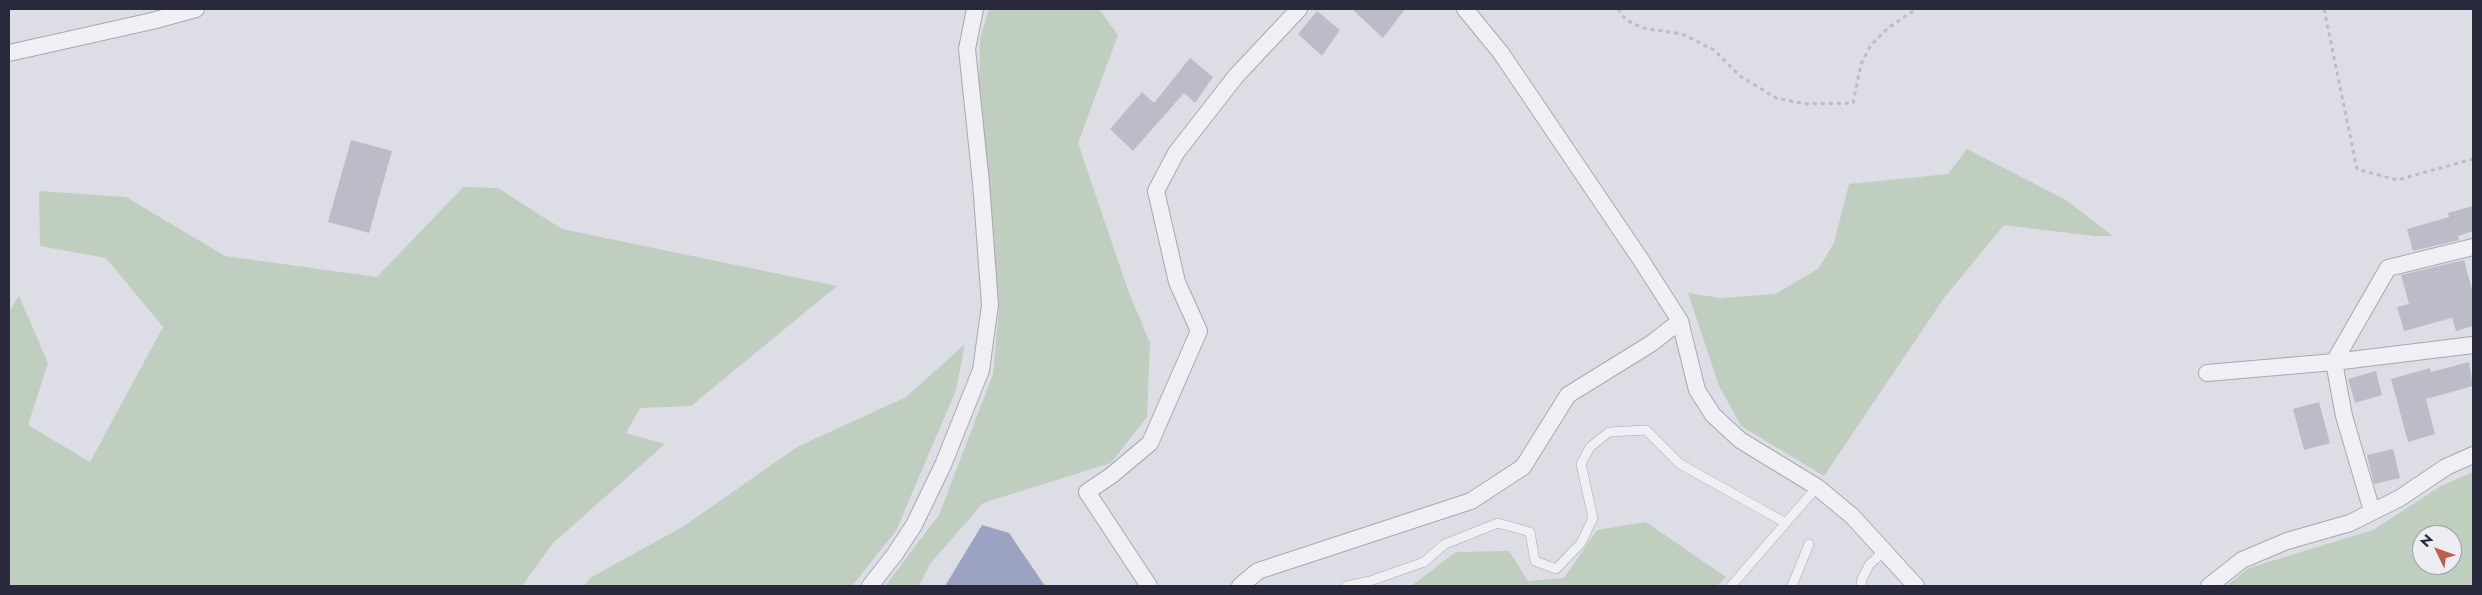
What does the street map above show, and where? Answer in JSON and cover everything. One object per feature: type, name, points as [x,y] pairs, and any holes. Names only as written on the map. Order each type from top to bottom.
[{"type":"street","points":[[9,53],[152,21],[196,9]]},
{"type":"street","points":[[870,586],[896,554],[914,524],[943,466],[981,370],[990,305],[981,183],[967,49],[975,9]]},
{"type":"street","points":[[1149,586],[1087,492],[1112,475],[1150,443],[1199,331],[1177,282],[1156,191],[1176,153],[1236,76],[1298,9]]},
{"type":"street","points":[[1465,9],[1502,53],[1642,260],[1680,321],[1697,390],[1713,416],[1740,440],[1817,487],[1852,516],[1916,586]]},
{"type":"street","points":[[2372,511],[2344,416],[2334,362],[2388,268],[2473,247]]},
{"type":"street","points":[[1240,586],[1258,571],[1471,501],[1522,468],[1568,395],[1652,343],[1680,321]]},
{"type":"street","points":[[2207,373],[2334,362],[2473,345]]},
{"type":"street","points":[[2210,586],[2242,560],[2288,541],[2350,523],[2400,498],[2446,468],[2473,455]]},
{"type":"lane","points":[[1346,586],[1370,582],[1424,562],[1445,544],[1498,523],[1530,532],[1535,561],[1556,569],[1581,543],[1593,518],[1581,464],[1590,447],[1608,432],[1646,430],[1680,464],[1786,523]]},
{"type":"lane","points":[[1732,586],[1817,487]]},
{"type":"lane","points":[[1792,586],[1809,544]]},
{"type":"lane","points":[[1862,586],[1861,581],[1869,565],[1883,552]]},
{"type":"path","points":[[1618,9],[1626,20],[1643,28],[1682,34],[1714,50],[1740,76],[1776,98],[1806,104],[1853,103],[1861,64],[1871,45],[1888,28],[1916,9]]},
{"type":"path","points":[[2324,9],[2357,170],[2397,180],[2473,159]]},
{"type":"green space","points":[[989,9],[1099,9],[1118,35],[1078,143],[1128,290],[1150,343],[1147,417],[1111,463],[983,503],[930,564],[919,586],[885,586],[939,515],[993,374],[999,308],[979,84],[980,39]]},
{"type":"green space","points":[[1967,149],[2066,200],[2113,236],[2094,236],[2004,225],[1944,298],[1824,476],[1741,426],[1719,386],[1688,293],[1721,298],[1775,294],[1818,269],[1834,243],[1849,184],[1948,174]]},
{"type":"green space","points":[[463,187],[498,188],[562,229],[837,286],[691,406],[640,408],[626,433],[665,444],[553,543],[522,586],[9,586],[9,312],[19,296],[48,363],[28,425],[90,462],[163,327],[106,258],[40,246],[39,191],[126,197],[225,256],[377,277]]},
{"type":"green space","points":[[965,344],[956,390],[896,531],[852,586],[584,586],[590,578],[684,526],[797,447],[906,397]]},
{"type":"green space","points":[[2473,472],[2473,586],[2226,586],[2249,568],[2373,530],[2441,486]]},
{"type":"green space","points":[[1646,522],[1726,577],[1717,586],[1411,586],[1456,552],[1509,551],[1528,581],[1564,578],[1597,530]]},
{"type":"water","points":[[982,525],[1009,533],[1045,586],[945,586]]},
{"type":"building","points":[[1352,9],[1405,9],[1383,38]]},
{"type":"building","points":[[1317,11],[1340,30],[1322,56],[1298,34]]},
{"type":"building","points":[[1190,58],[1213,77],[1195,103],[1184,93],[1133,151],[1110,129],[1142,92],[1154,103]]},
{"type":"building","points":[[351,140],[392,151],[369,233],[328,222]]},
{"type":"building","points":[[2473,206],[2473,231],[2458,236],[2459,240],[2413,251],[2407,229],[2449,217],[2448,213]]},
{"type":"building","points":[[2464,260],[2473,293],[2473,326],[2456,331],[2452,318],[2404,331],[2397,307],[2409,304],[2401,275]]},
{"type":"building","points":[[2469,362],[2473,386],[2426,399],[2435,434],[2408,442],[2391,379],[2430,368],[2431,372]]},
{"type":"building","points":[[2376,371],[2382,395],[2355,403],[2348,379]]},
{"type":"building","points":[[2319,402],[2330,443],[2304,450],[2293,409]]},
{"type":"building","points":[[2393,449],[2400,478],[2374,484],[2367,455]]}]
